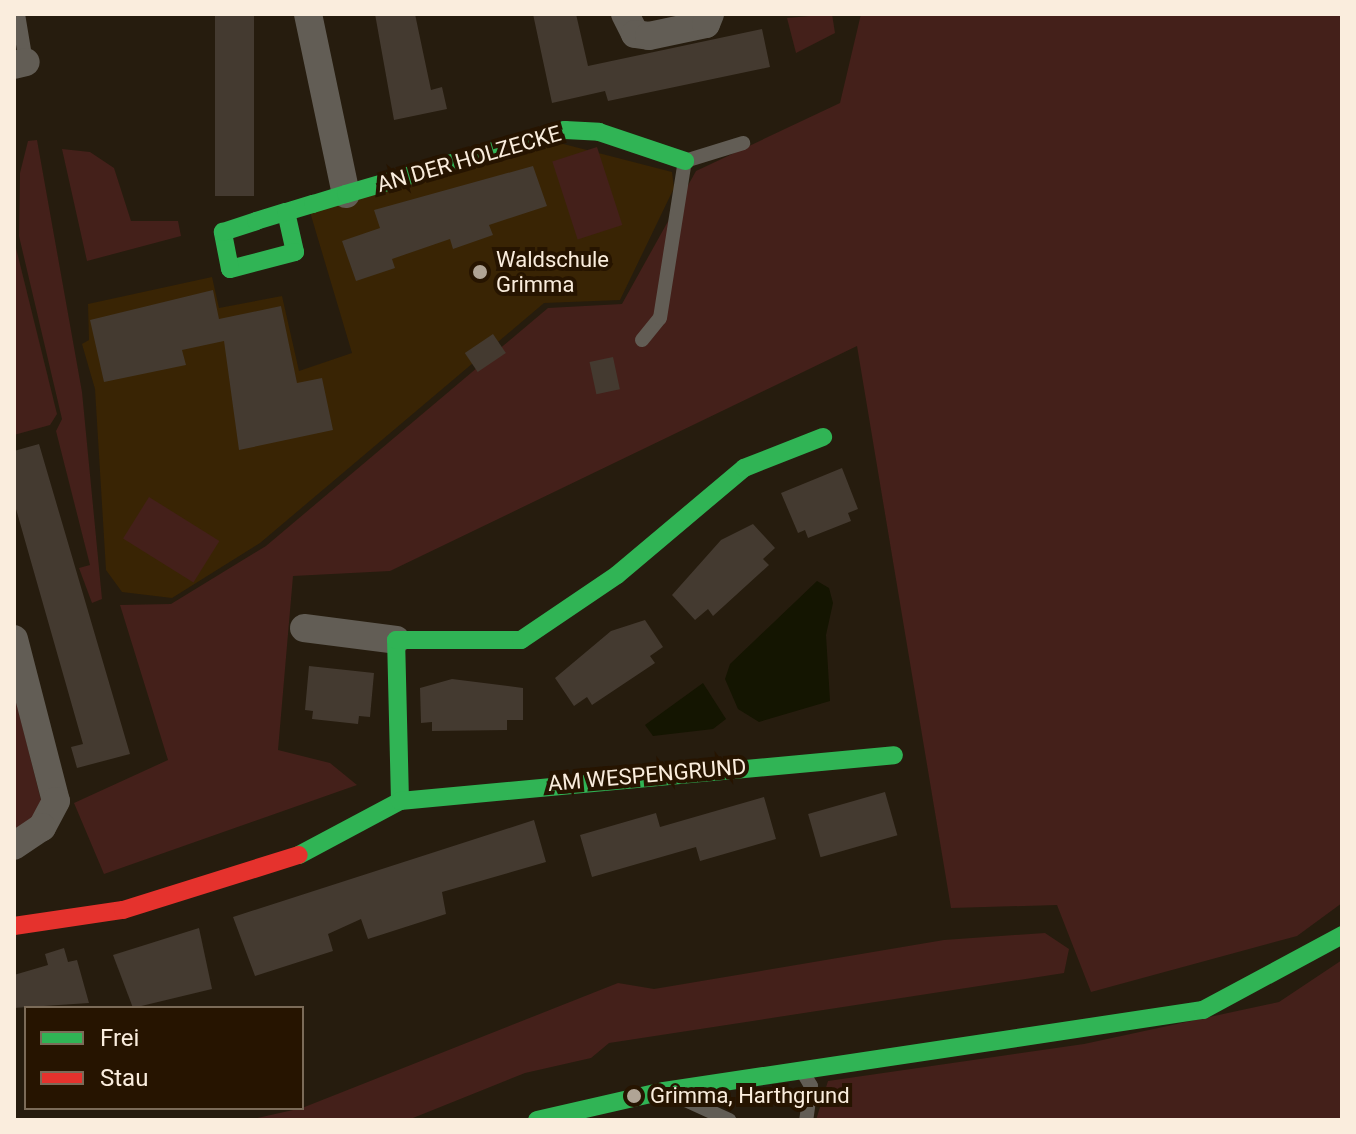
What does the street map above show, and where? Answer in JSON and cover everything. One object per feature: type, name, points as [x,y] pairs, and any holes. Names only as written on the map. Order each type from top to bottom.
[{"type":"street","name":"AN DER HOLZECKE","points":[[308,14],[346,194]]},
{"type":"street","points":[[625,14],[635,34],[649,36],[706,24],[710,14]]},
{"type":"street","name":"AN DER HOLZECKE","points":[[286,212],[565,130],[599,132],[685,161]]},
{"type":"street","points":[[304,628],[396,640],[521,640],[617,575],[744,468],[823,437]]},
{"type":"street","points":[[14,639],[56,801],[42,827],[14,846]]},
{"type":"street","points":[[396,640],[400,801]]},
{"type":"street","name":"AM WESPENGRUND","points":[[14,926],[123,910],[318,849],[400,801],[894,755]]},
{"type":"street","points":[[537,1120],[664,1091],[804,1074],[1203,1010],[1258,986],[1342,935]]},
{"type":"lane","points":[[18,14],[20,64]]},
{"type":"lane","points":[[642,340],[664,304],[685,161],[743,143]]},
{"type":"lane","points":[[804,1074],[811,1086],[806,1120]]},
{"type":"lane","points":[[664,1091],[729,1120]]},
{"type":"shaded area","points":[[832,14],[835,33],[796,53],[787,18]]},
{"type":"shaded area","points":[[861,14],[1342,14],[1342,903],[1297,936],[1091,992],[1057,905],[951,908],[857,346],[390,571],[293,576],[278,750],[330,763],[357,785],[104,874],[74,803],[168,760],[120,605],[171,604],[266,546],[548,308],[622,304],[696,171],[840,103]]},
{"type":"shaded area","points":[[37,140],[82,392],[102,599],[92,603],[79,568],[90,565],[56,431],[62,419],[19,236],[20,173],[28,141]]},
{"type":"shaded area","points":[[548,140],[672,172],[674,188],[620,300],[544,303],[260,543],[172,598],[122,592],[106,570],[95,389],[82,344],[89,340],[88,304],[212,277],[219,308],[282,296],[299,371],[352,353],[310,212]]},
{"type":"shaded area","points":[[597,147],[622,225],[578,240],[552,162]]},
{"type":"shaded area","points":[[62,149],[90,152],[114,168],[131,221],[178,221],[181,236],[87,261]]},
{"type":"shaded area","points":[[14,240],[57,414],[50,425],[14,435]]},
{"type":"shaded area","points":[[149,497],[219,541],[193,583],[123,539]]},
{"type":"shaded area","points":[[817,581],[829,588],[833,603],[826,635],[830,701],[759,722],[738,709],[725,679],[730,664]]},
{"type":"shaded area","points":[[703,683],[726,719],[713,729],[653,736],[645,725]]},
{"type":"shaded area","points":[[14,693],[44,812],[14,837]]},
{"type":"shaded area","points":[[1045,933],[1069,949],[1064,973],[609,1043],[591,1058],[525,1073],[408,1120],[248,1120],[304,1110],[304,1107],[618,983],[654,989],[944,940]]},
{"type":"shaded area","points":[[1342,960],[1342,1120],[816,1120],[828,1081],[1084,1044],[1279,1002]]},
{"type":"building","points":[[215,14],[254,14],[254,196],[215,196]]},
{"type":"building","points":[[375,14],[415,14],[431,90],[442,87],[447,109],[394,120]]},
{"type":"building","points":[[533,14],[576,14],[588,66],[762,29],[770,67],[608,101],[605,91],[552,103]]},
{"type":"building","points":[[533,166],[547,206],[489,225],[493,235],[453,249],[450,239],[392,259],[395,268],[356,281],[342,241],[380,228],[374,210]]},
{"type":"building","points":[[213,290],[219,319],[281,306],[297,383],[322,378],[333,430],[239,450],[224,341],[182,350],[186,365],[104,382],[90,320]]},
{"type":"building","points":[[493,334],[506,353],[478,372],[465,353]]},
{"type":"building","points":[[613,357],[620,389],[596,394],[590,362]]},
{"type":"building","points":[[39,444],[130,754],[77,768],[71,747],[83,744],[14,502],[14,451]]},
{"type":"building","points":[[842,468],[858,509],[848,513],[851,521],[808,538],[805,530],[798,533],[781,493]]},
{"type":"building","points":[[753,524],[775,548],[763,559],[769,565],[713,616],[708,609],[695,620],[672,595],[721,540]]},
{"type":"building","points":[[645,620],[663,647],[650,656],[655,663],[592,705],[587,697],[574,706],[555,678],[611,631]]},
{"type":"building","points":[[309,666],[374,673],[370,717],[359,716],[358,724],[312,719],[313,711],[305,710]]},
{"type":"building","points":[[452,679],[523,688],[523,720],[507,720],[507,730],[432,731],[432,722],[421,723],[420,688]]},
{"type":"building","points":[[885,792],[897,835],[821,857],[808,814]]},
{"type":"building","points":[[764,797],[776,839],[700,861],[696,847],[592,877],[580,835],[656,813],[660,827]]},
{"type":"building","points":[[534,820],[546,862],[442,892],[446,914],[368,939],[361,919],[328,934],[333,951],[255,976],[233,917]]},
{"type":"building","points":[[199,928],[212,989],[132,1006],[113,955]]},
{"type":"building","points":[[64,948],[68,962],[77,960],[89,1003],[14,1008],[14,975],[48,965],[45,954]]},
{"type":"traffic: fast","points":[[286,212],[295,252],[230,269],[223,232],[256,221],[286,212],[313,204],[346,194],[565,130],[599,132],[685,161]]},
{"type":"traffic: fast","points":[[400,801],[396,640],[521,640],[617,575],[744,468],[823,437]]},
{"type":"traffic: fast","points":[[299,855],[400,801],[894,755]]},
{"type":"traffic: fast","points":[[537,1120],[664,1091],[1203,1010],[1342,935]]},
{"type":"traffic: jam","points":[[14,926],[123,910],[299,855]]},
{"type":"place","name":"Waldschule Grimma","points":[[480,272]]},
{"type":"place","name":"Grimma, Harthgrund","points":[[634,1096]]}]
